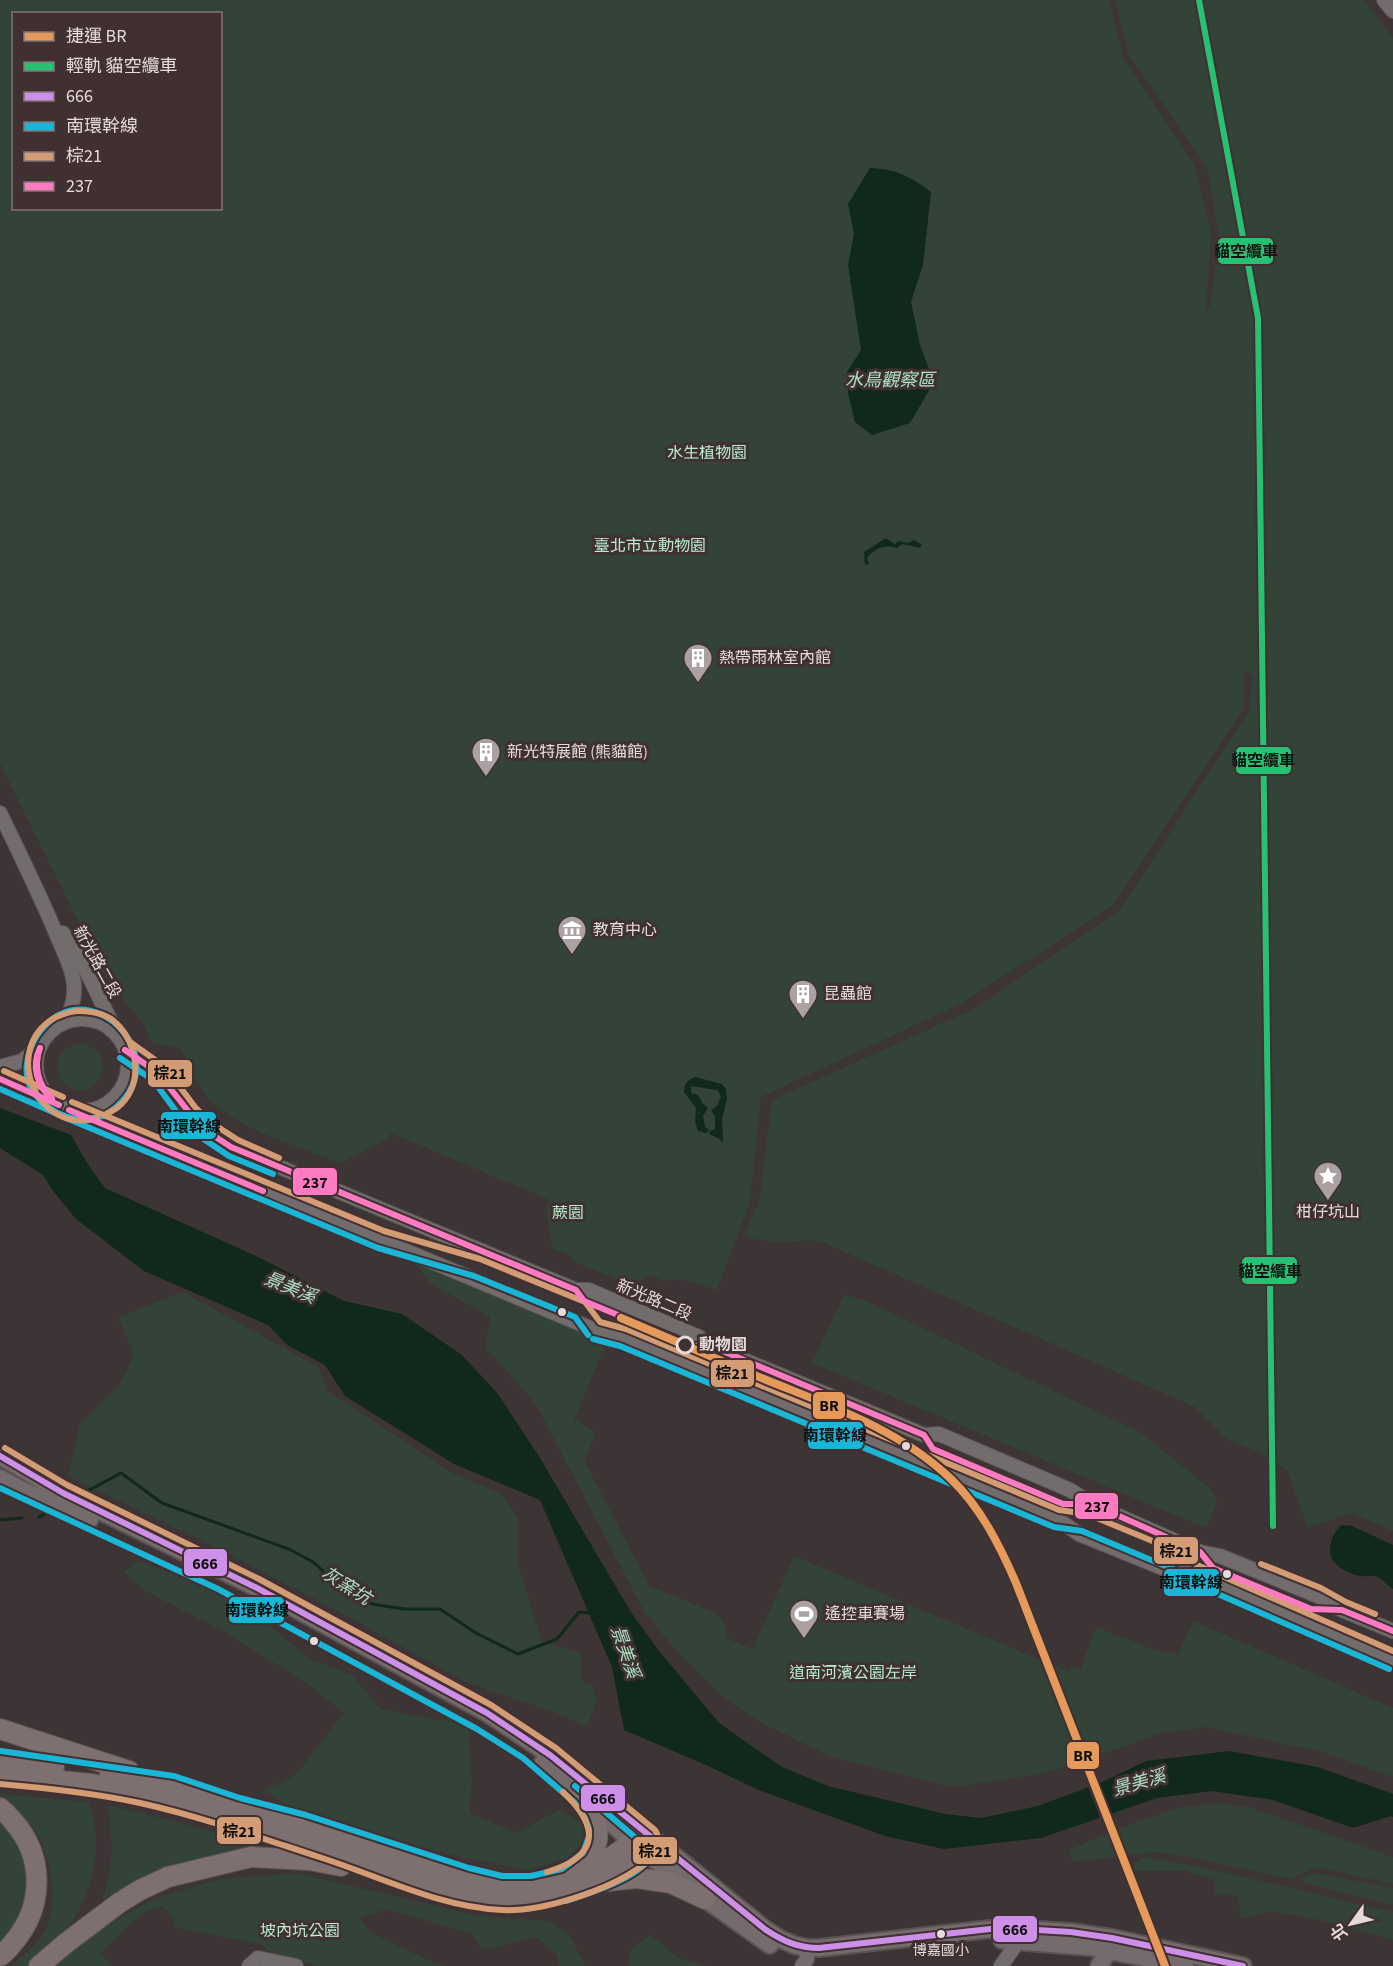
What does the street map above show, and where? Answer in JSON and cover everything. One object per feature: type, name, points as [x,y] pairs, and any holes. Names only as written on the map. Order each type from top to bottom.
[{"type":"highway","points":[[0,1729],[237,1807],[303,1824],[479,1880],[501,1885],[532,1885],[637,1878],[671,1883],[705,1899]]},
{"type":"highway","points":[[0,1760],[172,1785]]},
{"type":"highway","points":[[0,1775],[92,1784],[163,1800],[445,1891],[503,1901],[530,1900],[567,1884],[614,1871],[642,1844]]},
{"type":"highway","points":[[567,1884],[590,1858],[598,1837],[598,1827],[593,1814],[580,1796]]},
{"type":"highway","points":[[0,1808],[21,1830],[29,1843],[36,1864],[37,1889],[31,1914],[20,1935],[0,1956]]},
{"type":"highway","points":[[39,1966],[95,1920],[140,1890],[168,1877],[194,1870],[251,1857],[309,1860],[409,1878]]},
{"type":"main road","points":[[0,1456],[63,1493],[255,1587],[487,1713],[550,1755],[642,1844],[705,1899],[778,1950],[805,1958],[883,1942],[990,1929],[1019,1934],[1071,1932],[1185,1966]]},
{"type":"main road","points":[[0,1478],[232,1586],[482,1721],[528,1751],[580,1796],[642,1844],[805,1958]]},
{"type":"main road","points":[[1110,1944],[1204,1962],[1243,1966]]},
{"type":"main road","points":[[1099,1966],[1110,1944]]},
{"type":"street","points":[[1384,0],[1393,10]]},
{"type":"street","name":"新光路二段","points":[[0,813],[71,969],[74,984],[71,1008],[62,1024]]},
{"type":"street","name":"新光路二段","points":[[42,901],[83,964],[123,1045],[158,1073],[196,1122],[231,1147],[576,1290],[589,1290],[699,1337],[708,1345],[924,1435],[939,1434],[1070,1490],[1092,1504],[1200,1552],[1220,1556],[1318,1596],[1342,1610],[1393,1631]]},
{"type":"street","points":[[83,1020],[94,1021],[113,1032],[123,1045],[128,1070],[122,1089],[108,1103],[89,1111],[64,1108],[43,1090],[38,1080],[36,1069],[40,1047],[45,1038],[62,1024],[83,1020]]},
{"type":"street","points":[[0,1067],[22,1061],[40,1047]]},
{"type":"street","points":[[0,1079],[64,1108],[595,1329],[623,1337],[1057,1519],[1079,1533],[1175,1574],[1192,1573],[1393,1661]]},
{"type":"street","points":[[1001,1966],[1019,1934]]},
{"type":"street","points":[[249,1966],[258,1958],[296,1966]]},
{"type":"green space","name":"臺北市立動物園","points":[[0,0],[1109,0],[1123,57],[1194,164],[1211,232],[1206,311],[1210,305],[1220,243],[1207,167],[1129,55],[1115,0],[1364,0],[1393,38],[1393,1531],[1352,1513],[1308,1528],[1287,1470],[1258,1452],[1227,1439],[1195,1407],[820,1241],[771,1241],[744,1235],[759,1201],[772,1100],[974,1009],[1120,910],[1249,711],[1252,676],[1244,669],[1244,708],[1112,906],[960,1004],[761,1097],[750,1202],[717,1290],[680,1279],[664,1281],[650,1275],[630,1285],[573,1261],[571,1256],[552,1248],[546,1209],[550,1200],[391,1133],[387,1139],[341,1163],[269,1136],[232,1118],[207,1097],[180,1047],[152,1044],[145,1026],[106,978],[0,763]]},
{"type":"green space","points":[[80,1044],[96,1051],[103,1067],[96,1083],[80,1090],[64,1083],[57,1067],[64,1051]]},
{"type":"green space","name":"道南河濱公園左岸","points":[[411,1258],[608,1339],[574,1419],[592,1430],[595,1436],[584,1460],[649,1586],[718,1614],[725,1625],[728,1639],[753,1649],[794,1556],[1069,1672],[1072,1667],[1080,1670],[1096,1627],[1165,1654],[1167,1651],[1178,1655],[1193,1621],[1393,1708],[1393,1777],[1319,1751],[1204,1727],[1158,1734],[1045,1773],[954,1787],[830,1756],[758,1721],[720,1694],[662,1634],[650,1616],[647,1617],[540,1412],[529,1396],[486,1348],[490,1317],[430,1283]]},
{"type":"green space","points":[[183,1292],[318,1367],[327,1391],[452,1473],[502,1494],[518,1519],[518,1564],[542,1642],[581,1653],[581,1681],[592,1685],[597,1702],[587,1726],[466,1682],[336,1610],[215,1547],[68,1476],[80,1424],[119,1386],[134,1355],[118,1317]]},
{"type":"green space","points":[[844,1295],[862,1299],[1143,1434],[1213,1491],[1217,1503],[1206,1528],[812,1363]]},
{"type":"green space","points":[[139,1561],[241,1602],[310,1659],[352,1675],[381,1709],[468,1723],[472,1783],[469,1813],[517,1833],[559,1810],[581,1822],[585,1833],[581,1844],[568,1858],[528,1870],[446,1854],[288,1807],[264,1789],[285,1781],[297,1773],[344,1713],[306,1683],[225,1632],[145,1591],[124,1572]]},
{"type":"green space","points":[[0,1794],[89,1802],[95,1826],[96,1847],[93,1872],[80,1909],[63,1935],[31,1966],[11,1966],[35,1944],[46,1929],[52,1904],[51,1875],[48,1860],[37,1834],[29,1824],[0,1802]]},
{"type":"green space","points":[[1219,1803],[1252,1808],[1393,1857],[1393,1884],[1315,1867],[1291,1879],[1156,1852],[1073,1862],[1069,1850],[1120,1828],[1177,1808]]},
{"type":"green space","points":[[108,1805],[276,1850],[229,1853],[196,1859],[147,1877],[102,1900],[111,1865]]},
{"type":"green space","points":[[0,1823],[14,1838],[24,1858],[30,1890],[25,1910],[0,1948]]},
{"type":"green space","points":[[1143,1857],[1197,1866],[1393,1912],[1393,1940],[1348,1927],[1288,1914],[1273,1912],[1241,1918],[1238,1896],[1215,1894],[1215,1880],[1186,1871],[1134,1871],[1135,1862]]},
{"type":"green space","name":"坡內坑公園","points":[[298,1873],[477,1916],[550,1921],[570,1935],[585,1966],[559,1966],[557,1955],[536,1937],[483,1950],[471,1934],[387,1909],[360,1918],[371,1933],[430,1961],[446,1966],[318,1966],[269,1951],[261,1944],[173,1927],[174,1920],[162,1906],[142,1913],[101,1953],[112,1966],[56,1966],[77,1945],[113,1921],[154,1899],[221,1879]]},
{"type":"green space","points":[[1316,1873],[1393,1888],[1393,1905],[1302,1882],[1309,1874]]},
{"type":"green space","points":[[650,1935],[679,1958],[706,1966],[629,1966],[630,1950]]},
{"type":"water","name":"水鳥觀察區","points":[[870,168],[902,174],[931,192],[923,265],[911,302],[920,345],[934,382],[910,423],[872,435],[855,422],[848,394],[847,372],[861,350],[848,265],[854,234],[848,204]]},
{"type":"water","points":[[886,538],[895,544],[899,541],[908,543],[914,540],[922,545],[920,548],[902,544],[897,548],[888,546],[880,548],[867,558],[869,564],[865,565],[864,552]]},
{"type":"water","points":[[695,1077],[722,1084],[726,1089],[727,1099],[722,1119],[723,1143],[709,1134],[715,1129],[715,1117],[711,1110],[717,1106],[721,1096],[717,1090],[691,1086],[691,1093],[698,1095],[708,1108],[703,1116],[705,1127],[709,1130],[707,1133],[698,1131],[695,1121],[696,1108],[684,1092],[687,1082]]},
{"type":"water","name":"景美溪","points":[[0,1108],[71,1135],[105,1188],[258,1257],[344,1301],[402,1314],[462,1355],[498,1394],[540,1458],[632,1614],[659,1651],[719,1723],[782,1767],[828,1786],[945,1814],[981,1818],[1038,1806],[1102,1782],[1146,1761],[1229,1751],[1318,1767],[1393,1794],[1393,1817],[1353,1828],[1273,1800],[1212,1791],[1157,1798],[1041,1838],[944,1849],[885,1836],[761,1791],[624,1730],[612,1667],[540,1500],[454,1464],[345,1396],[325,1365],[287,1345],[268,1325],[144,1271],[76,1219],[43,1175],[0,1148]]},
{"type":"water","points":[[1341,1525],[1352,1526],[1393,1545],[1393,1589],[1378,1577],[1355,1575],[1336,1564],[1331,1555],[1330,1546]]},
{"type":"pier","points":[[1097,1781],[1111,1817],[1101,1820],[1087,1784]]},
{"type":"waterway","name":"灰窯坑","points":[[82,1494],[121,1473],[162,1503],[291,1550],[313,1562],[335,1582],[372,1604],[404,1609],[440,1609],[476,1633],[518,1654],[557,1639],[579,1612],[592,1613]]},
{"type":"waterway","name":"灰窯坑","points":[[39,1517],[53,1510]]},
{"type":"waterway","name":"灰窯坑","points":[[0,1520],[22,1518]]},
{"type":"metro line","name":"BR","points":[[621,1318],[863,1420],[931,1461],[962,1490],[989,1528],[1016,1583],[1165,1966]]},
{"type":"tram line","name":"貓空纜車","points":[[1199,0],[1258,318],[1273,1526]]},
{"type":"transit line","name":"南環幹線","points":[[100,1117],[77,1119],[58,1113],[41,1101],[29,1084],[27,1064],[34,1040],[50,1021],[70,1011],[91,1011],[110,1020],[125,1034],[135,1054],[136,1075],[126,1096],[104,1116]]},
{"type":"transit line","name":"棕21","points":[[97,1118],[75,1120],[57,1114],[42,1102],[33,1086],[28,1067],[30,1048],[39,1031],[56,1017],[83,1011],[103,1015],[116,1023],[130,1043],[134,1054],[135,1078],[126,1099],[105,1115]]},
{"type":"transit line","name":"棕21","points":[[130,1042],[165,1067],[195,1107],[210,1122],[238,1140],[279,1158]]},
{"type":"transit line","name":"237","points":[[40,1048],[37,1062],[38,1075],[43,1088],[52,1099]]},
{"type":"transit line","name":"237","points":[[40,1048],[36,1062],[37,1075],[39,1082],[52,1099]]},
{"type":"transit line","name":"237","points":[[125,1050],[158,1073],[196,1121],[231,1147],[576,1290],[584,1301],[693,1346],[708,1345],[924,1435],[933,1449],[1063,1504],[1092,1504],[1200,1552],[1213,1568],[1311,1609],[1342,1610],[1393,1631]]},
{"type":"transit line","name":"南環幹線","points":[[120,1058],[153,1080],[181,1118],[199,1136],[229,1156],[273,1174]]},
{"type":"transit line","name":"棕21","points":[[4,1071],[63,1097]]},
{"type":"transit line","name":"237","points":[[0,1079],[59,1105]]},
{"type":"transit line","name":"南環幹線","points":[[0,1089],[55,1113]]},
{"type":"transit line","name":"棕21","points":[[72,1102],[384,1231],[480,1259],[585,1302],[600,1322],[626,1329],[1059,1510],[1087,1514],[1184,1554],[1197,1565],[1393,1651]]},
{"type":"transit line","name":"237","points":[[69,1110],[263,1191]]},
{"type":"transit line","name":"南環幹線","points":[[66,1118],[378,1248],[474,1276],[575,1317],[588,1335]]},
{"type":"transit line","name":"南環幹線","points":[[593,1339],[620,1346],[1054,1527],[1082,1531],[1175,1570],[1188,1581],[1389,1669]]},
{"type":"transit line","name":"棕21","points":[[0,1784],[123,1799],[162,1808],[252,1835],[409,1890],[478,1908],[502,1910],[536,1908],[592,1892],[643,1865],[651,1856],[658,1840],[655,1830],[556,1748],[491,1705],[259,1579],[67,1485],[5,1448]]},
{"type":"transit line","name":"666","points":[[0,1456],[63,1493],[255,1587],[487,1713],[550,1755],[766,1930],[791,1943],[819,1948],[990,1929],[1020,1929],[1071,1932],[1112,1938],[1243,1966]]},
{"type":"transit line","name":"南環幹線","points":[[0,1488],[218,1589],[477,1729],[523,1758],[574,1802],[585,1818],[589,1836],[583,1853],[562,1869],[531,1876],[502,1876],[469,1868],[306,1815],[240,1798],[174,1776],[1,1751]]},
{"type":"transit line","name":"棕21","points":[[1261,1564],[1321,1588],[1375,1614]]},
{"type":"transit line","name":"南環幹線","points":[[575,1786],[643,1844]]},
{"type":"transit line","name":"棕21","points":[[547,1872],[577,1858],[585,1849],[589,1839],[584,1817],[563,1792]]},
{"type":"transit line","name":"南環幹線","points":[[566,1901],[612,1884],[635,1872],[651,1857],[658,1839]]},
{"type":"place","name":"熱帶雨林室內館","points":[[698,684]]},
{"type":"place","name":"新光特展館 (熊貓館)","points":[[486,778]]},
{"type":"place","name":"教育中心","points":[[572,956]]},
{"type":"place","name":"昆蟲館","points":[[803,1020]]},
{"type":"place","name":"柑仔坑山","points":[[1328,1202]]},
{"type":"place","name":"動物園","points":[[685,1345]]},
{"type":"place","name":"遙控車賽場","points":[[804,1640]]},
{"type":"place","name":"博嘉國小","points":[[941,1934]]},
{"type":"park label","name":"水生植物園","points":[[707,453]]},
{"type":"park label","name":"蕨園","points":[[568,1213]]}]
